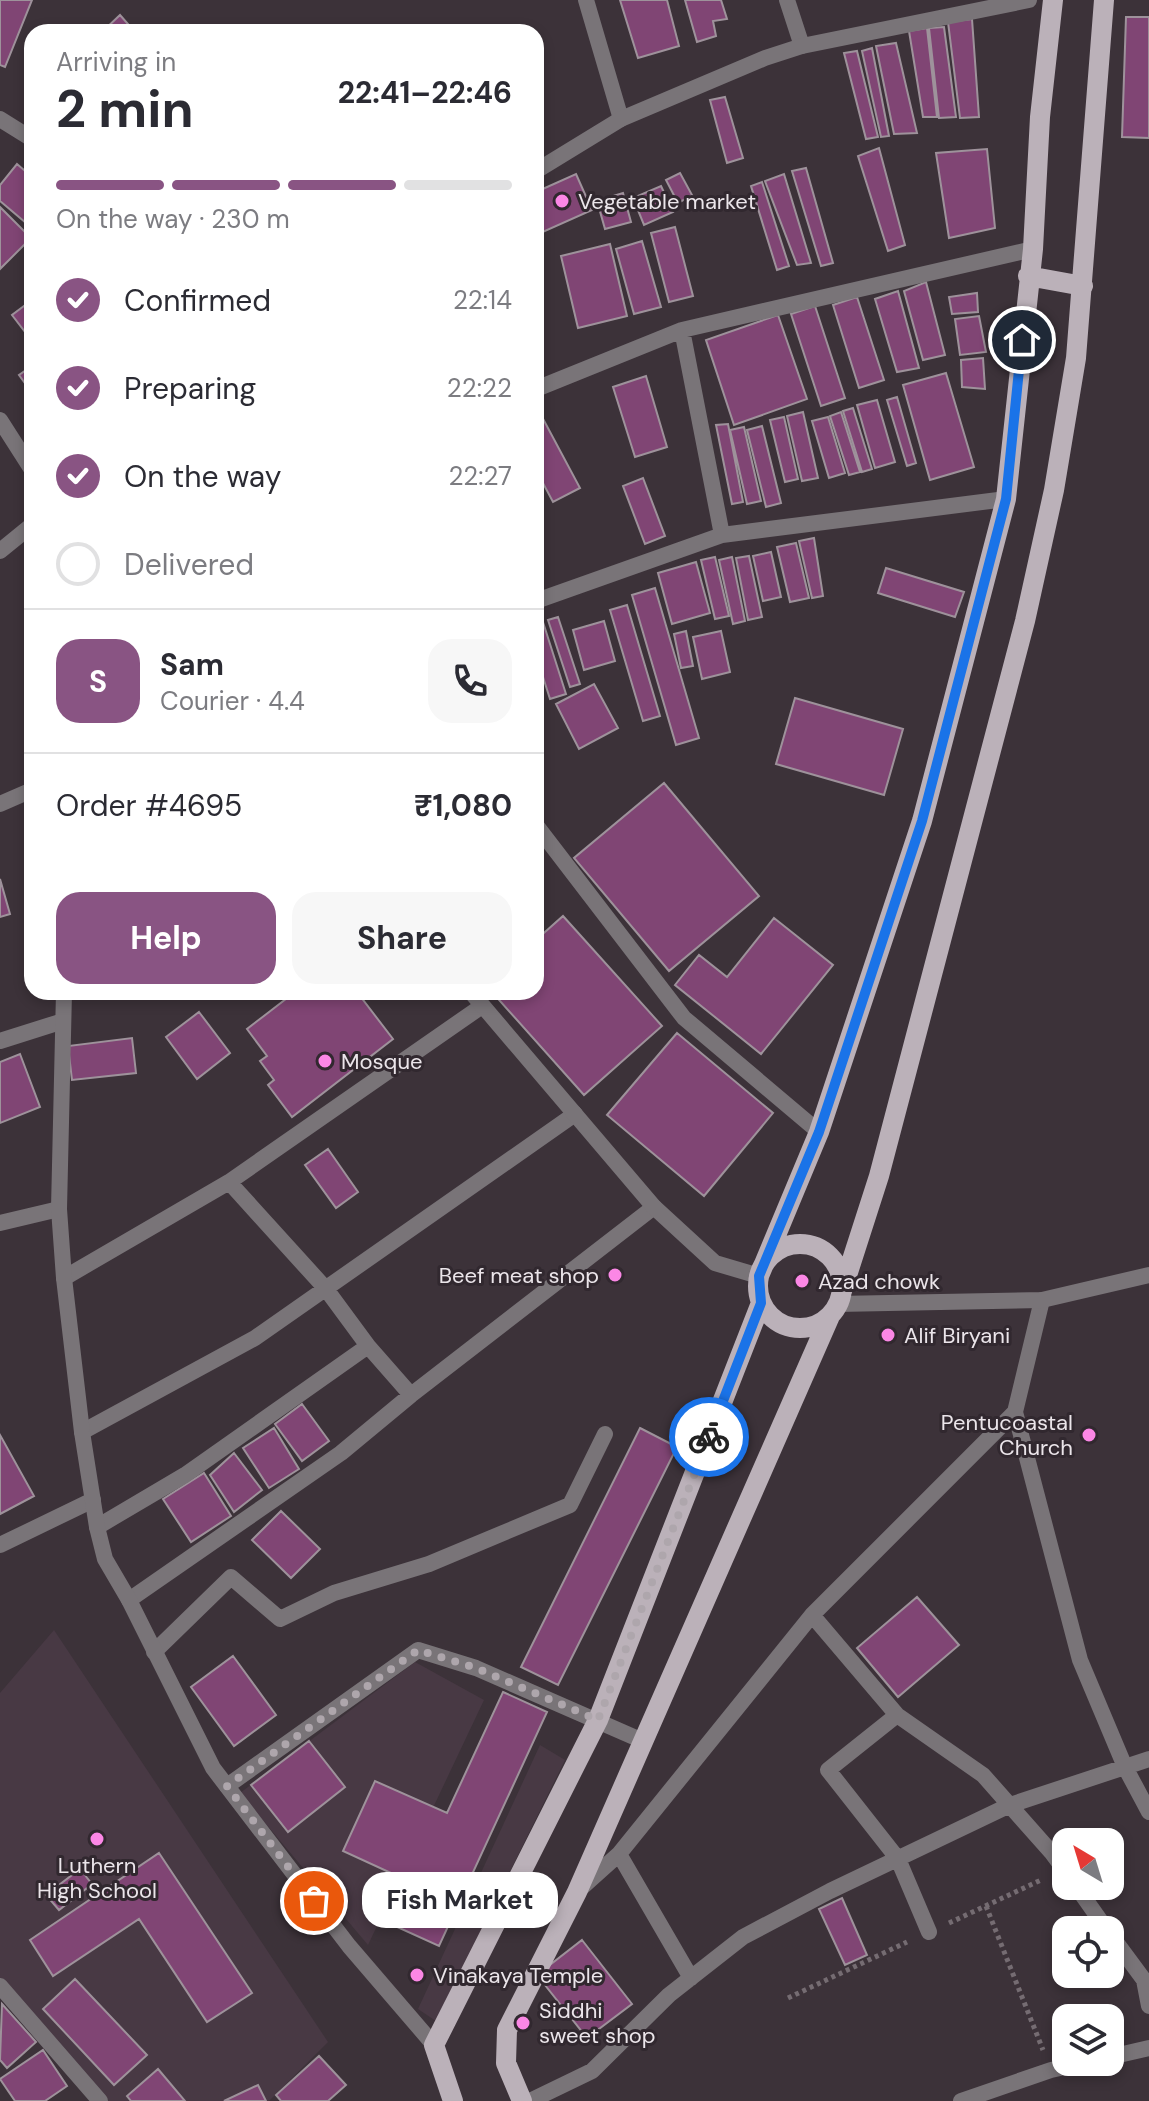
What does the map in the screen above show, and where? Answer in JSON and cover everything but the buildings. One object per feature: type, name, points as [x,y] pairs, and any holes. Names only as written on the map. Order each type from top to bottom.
[{"type":"main road","points":[[453,2101],[434,2045],[598,1720],[761,1303],[759,1276],[819,1132],[922,821],[1006,499],[1033,249],[1040,117],[1053,0]]},
{"type":"main road","points":[[522,2101],[506,2063],[507,2030],[577,1892],[837,1303],[879,1176],[1025,621],[1054,490],[1076,358],[1104,0]]},
{"type":"main road","points":[[1028,276],[1083,286]]},
{"type":"main road","points":[[759,1276],[765,1263],[775,1253],[801,1244],[827,1253],[841,1277],[837,1303],[819,1324],[806,1328],[792,1327],[769,1314],[761,1303]]},
{"type":"street","points":[[586,0],[621,119]]},
{"type":"street","points":[[787,0],[802,46]]},
{"type":"street","points":[[544,166],[621,119],[765,58],[802,46],[1029,0]]},
{"type":"street","points":[[0,119],[24,134]]},
{"type":"street","points":[[544,386],[682,330],[1033,249]]},
{"type":"street","points":[[682,330],[722,535]]},
{"type":"street","points":[[0,420],[24,458]]},
{"type":"street","points":[[544,598],[722,535],[1006,499]]},
{"type":"street","points":[[0,551],[24,532]]},
{"type":"street","points":[[0,804],[24,794]]},
{"type":"street","points":[[544,835],[684,1018],[819,1132]]},
{"type":"street","points":[[64,1000],[59,1209],[64,1278],[82,1432],[105,1559],[129,1600],[213,1768],[349,1946],[434,2045]]},
{"type":"street","points":[[477,1000],[654,1207],[715,1263],[759,1276]]},
{"type":"street","points":[[64,1278],[229,1182],[482,1006]]},
{"type":"street","points":[[0,1041],[63,1021]]},
{"type":"street","points":[[82,1432],[255,1338],[575,1114]]},
{"type":"street","points":[[229,1182],[326,1289],[368,1346],[411,1395]]},
{"type":"street","points":[[129,1600],[341,1453],[654,1207]]},
{"type":"street","points":[[0,1223],[59,1209]]},
{"type":"street","points":[[837,1303],[1042,1300],[1149,1275]]},
{"type":"street","points":[[1042,1300],[1015,1412],[1080,1660],[1125,1767],[1149,1812]]},
{"type":"street","points":[[97,1527],[185,1475],[368,1346]]},
{"type":"street","points":[[577,1892],[619,1854],[812,1615],[1015,1412]]},
{"type":"street","points":[[154,1652],[231,1577],[280,1619],[334,1593],[429,1564],[570,1505],[605,1434]]},
{"type":"street","points":[[0,1545],[93,1500]]},
{"type":"street","points":[[812,1615],[897,1715],[983,1775],[1052,1855]]},
{"type":"street","points":[[227,1786],[418,1650],[476,1668],[643,1741]]},
{"type":"street","points":[[897,1715],[828,1770],[898,1859],[929,1932]]},
{"type":"street","points":[[530,2101],[592,2071],[669,1995],[743,1937],[1010,1805],[1149,1759]]},
{"type":"street","points":[[619,1854],[691,1978]]},
{"type":"street","points":[[1124,1953],[1144,1980],[1149,2006]]},
{"type":"street","points":[[0,1986],[100,2101]]},
{"type":"street","points":[[1124,2054],[1149,2048]]},
{"type":"street","points":[[961,2101],[1051,2070]]},
{"type":"path","points":[[986,1906],[1051,2070]]},
{"type":"shaded area","name":"Luthern High School","points":[[54,1630],[328,2042],[269,2101],[108,2101],[0,1984],[0,1693]]},
{"type":"shaded area","points":[[415,1662],[484,1700],[368,1945],[240,1793]]},
{"type":"shaded area","points":[[540,1745],[565,1760],[436,2021],[418,2009]]},
{"type":"way so far","points":[[314,1901],[227,1786],[418,1650],[476,1668],[598,1720],[709,1437]]},
{"type":"place","name":"Vegetable market","points":[[562,201]]},
{"type":"place","name":"Mosque","points":[[325,1061]]},
{"type":"place","name":"Beef meat shop","points":[[615,1275]]},
{"type":"place","name":"Azad chowk","points":[[802,1281]]},
{"type":"place","name":"Alif Biryani","points":[[888,1335]]},
{"type":"place","name":"Pentucoastal Church","points":[[1089,1435]]},
{"type":"place","name":"Luthern High School","points":[[97,1839]]},
{"type":"place","name":"Fish Market","points":[[314,1901]]},
{"type":"place","name":"Vinakaya Temple","points":[[417,1975]]},
{"type":"place","name":"Siddhi sweet shop","points":[[523,2023]]},
{"type":"route","points":[[709,1437],[761,1303],[759,1276],[819,1132],[922,821],[1006,499],[1022,340]]}]
